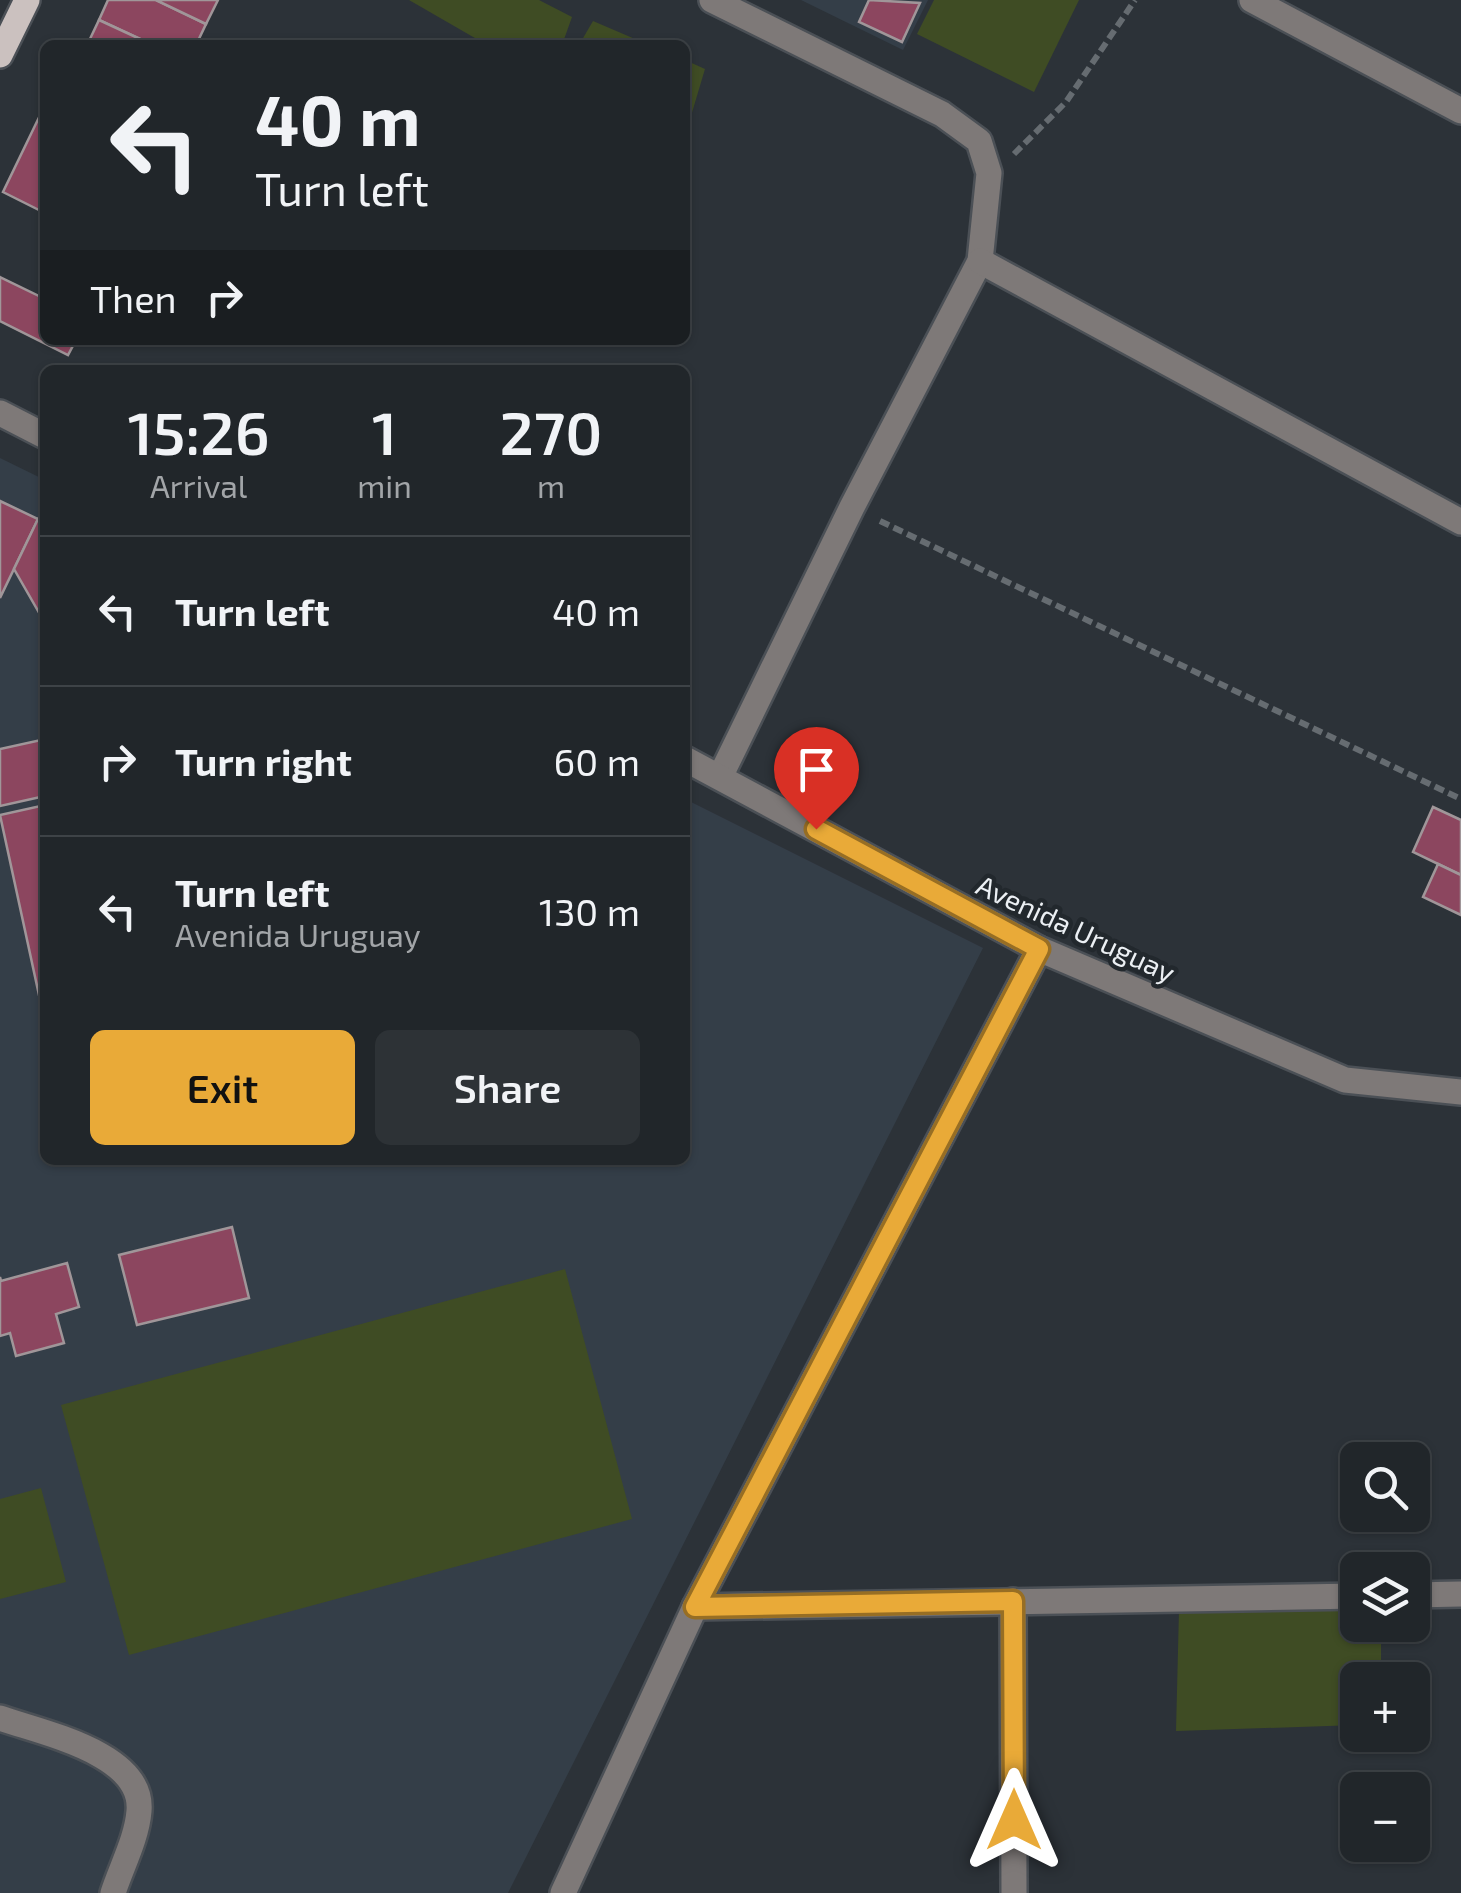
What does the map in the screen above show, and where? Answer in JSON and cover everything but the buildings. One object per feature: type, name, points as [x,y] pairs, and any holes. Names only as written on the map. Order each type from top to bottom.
[{"type":"main road","points":[[0,55],[27,0]]},
{"type":"street","points":[[712,0],[942,114],[978,141],[989,172],[980,261],[852,508],[720,777]]},
{"type":"street","points":[[1252,0],[1461,111]]},
{"type":"street","points":[[980,261],[1461,522]]},
{"type":"street","points":[[0,414],[40,434]]},
{"type":"street","name":"Avenida Uruguay","points":[[690,762],[1039,949],[1345,1080],[1461,1092]]},
{"type":"street","points":[[563,1893],[695,1607],[1039,949]]},
{"type":"street","points":[[1430,1595],[1461,1594]]},
{"type":"street","points":[[695,1607],[1340,1596]]},
{"type":"street","points":[[1013,1601],[1014,1893]]},
{"type":"street","points":[[0,1718],[108,1758],[130,1778],[139,1813],[113,1893]]},
{"type":"path","points":[[989,172],[1033,139],[1066,102],[1134,0]]},
{"type":"path","points":[[852,508],[1461,799]]},
{"type":"shaded area","points":[[801,0],[928,0],[903,50]]},
{"type":"shaded area","points":[[0,458],[40,478],[40,1165],[690,1165],[690,802],[983,948],[508,1893],[0,1893]]},
{"type":"green space","points":[[409,0],[539,0],[572,17],[564,40],[478,40]]},
{"type":"green space","points":[[934,0],[1079,0],[1034,92],[917,34]]},
{"type":"green space","points":[[593,21],[637,40],[582,40]]},
{"type":"green space","points":[[690,62],[705,69],[690,119]]},
{"type":"green space","points":[[565,1269],[632,1519],[129,1655],[61,1405]]},
{"type":"green space","points":[[41,1488],[66,1582],[0,1599],[0,1499]]},
{"type":"green space","points":[[1340,1607],[1340,1642],[1381,1642],[1381,1662],[1340,1662],[1340,1726],[1176,1731],[1179,1610]]},
{"type":"route","points":[[816,829],[1039,949],[695,1607],[1013,1601],[1014,1820]]}]
